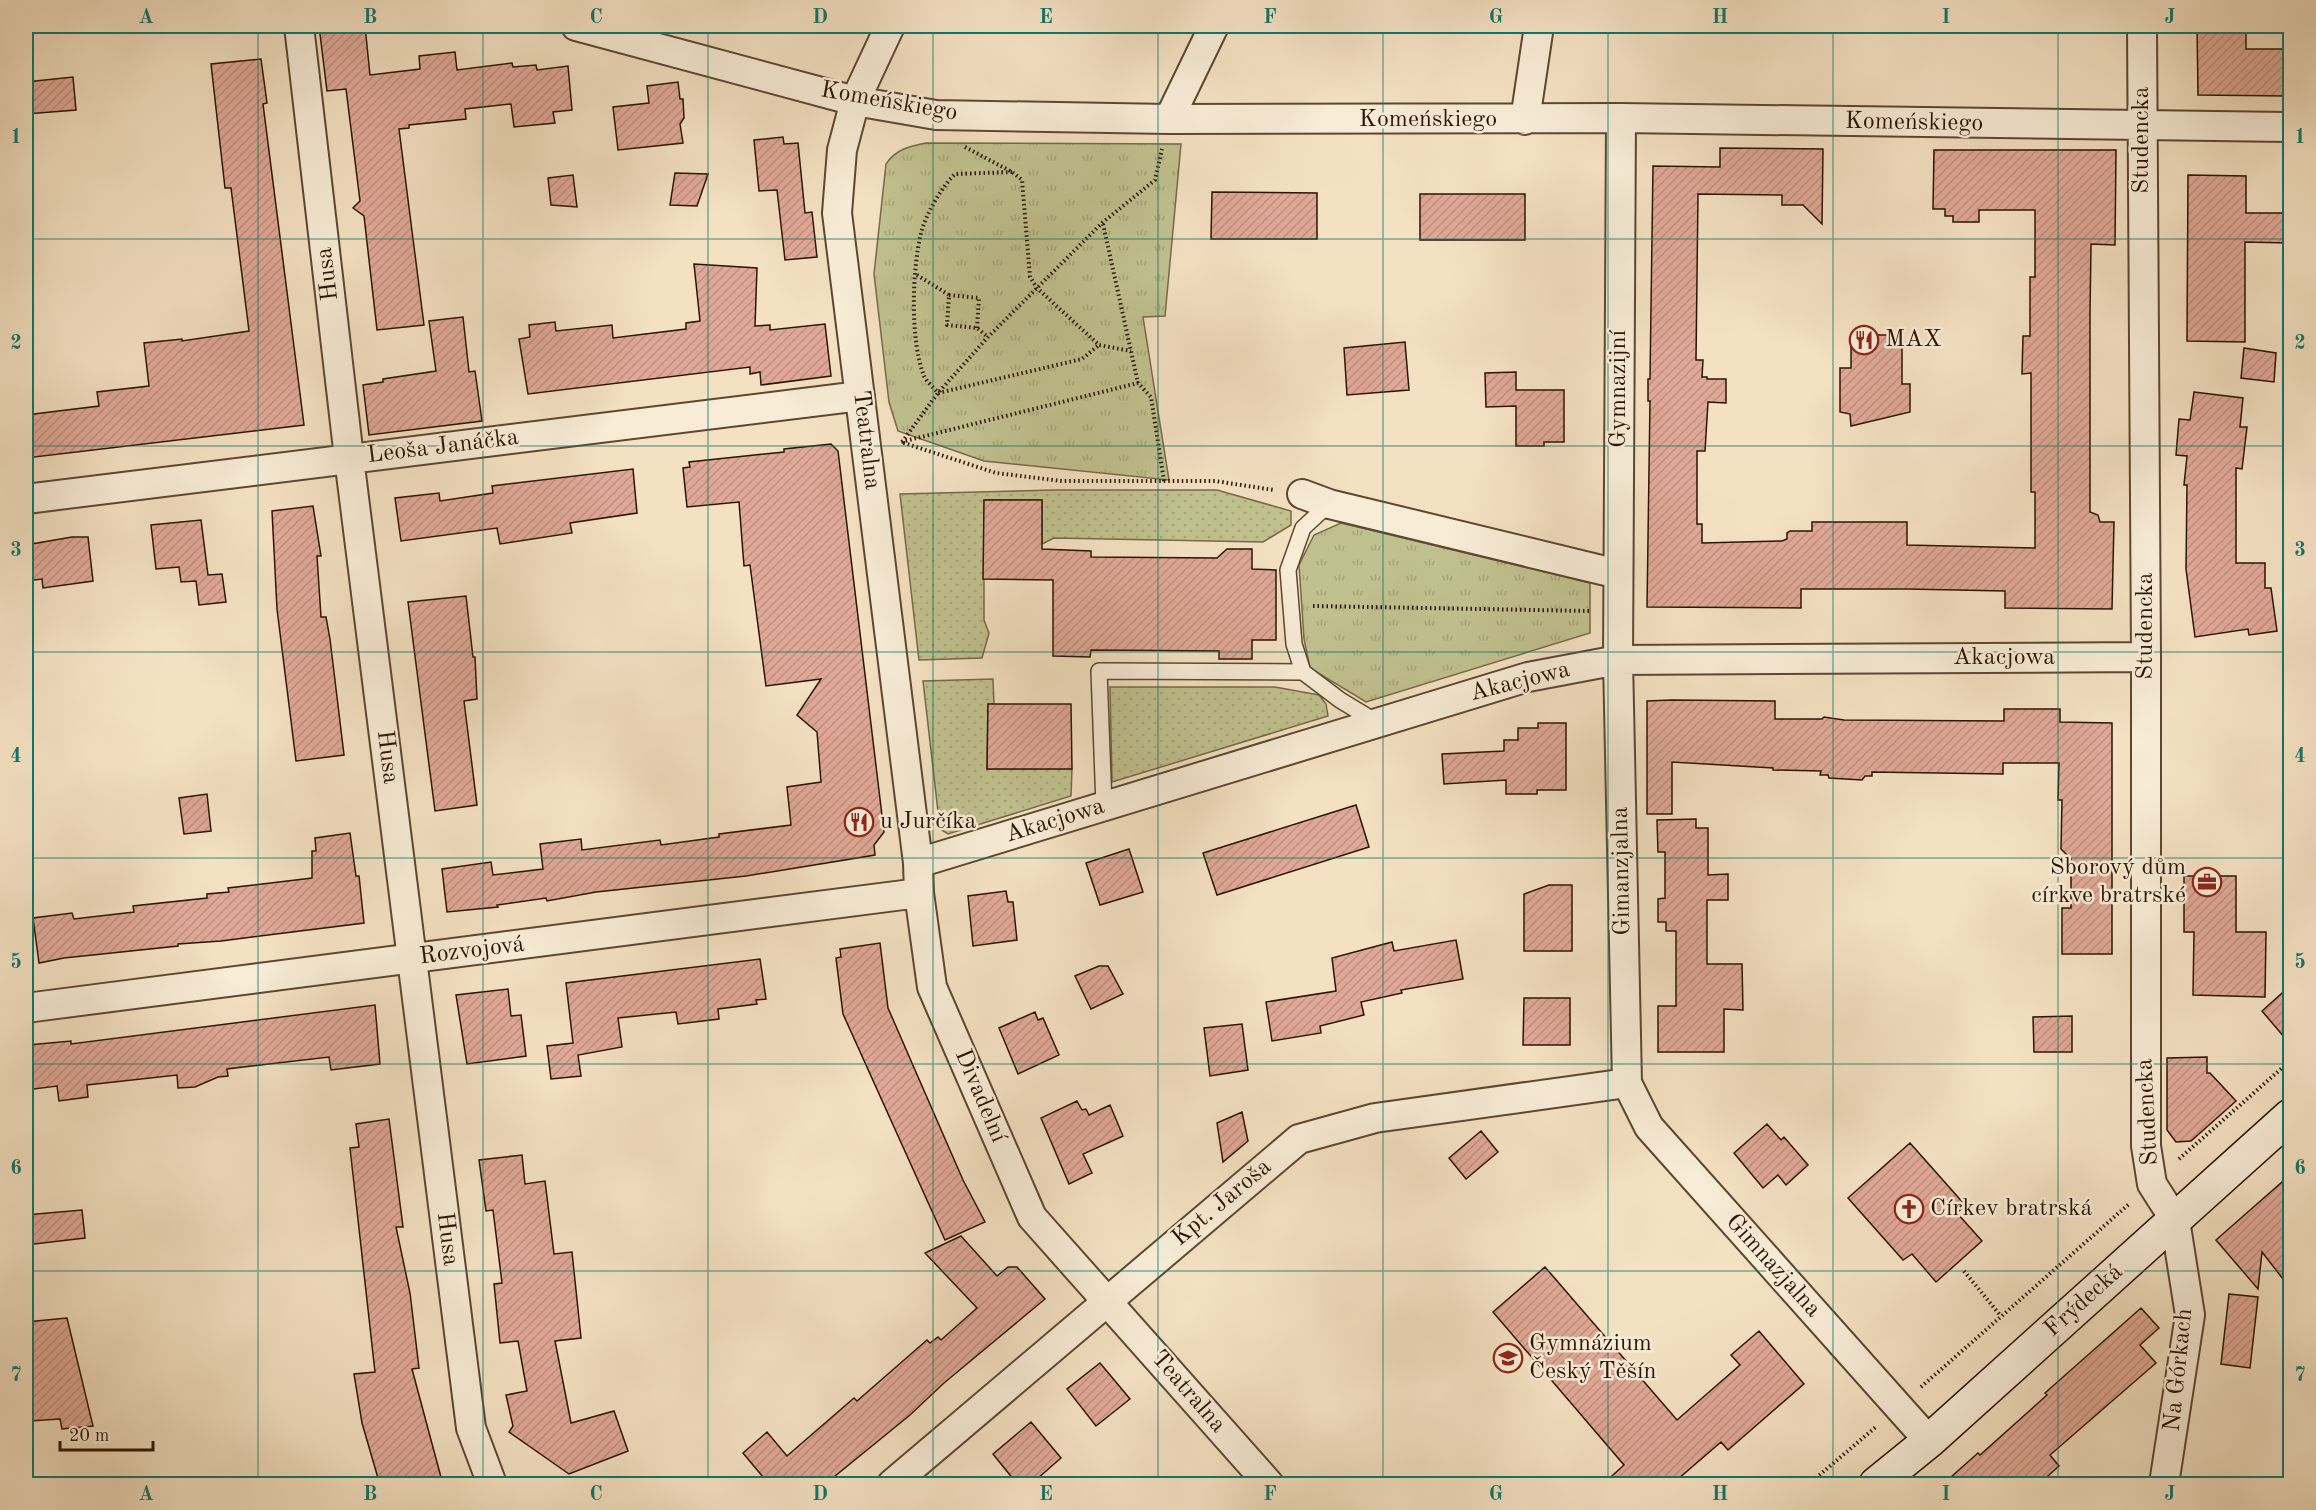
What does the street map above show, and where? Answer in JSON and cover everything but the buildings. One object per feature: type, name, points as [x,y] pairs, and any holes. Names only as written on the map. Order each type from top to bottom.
[{"type":"main road","name":"Frýdecká","points":[[1876,1485],[1929,1441],[2290,1116]]},
{"type":"street","name":"Husa","points":[[298,26],[349,459],[471,1428],[492,1485]]},
{"type":"street","name":"Komeńskiego","points":[[576,26],[855,101],[936,115],[1169,119],[1621,118],[2290,127]]},
{"type":"street","name":"Teatralna","points":[[890,26],[855,101],[842,150],[837,213],[918,863]]},
{"type":"street","points":[[1169,119],[1214,26]]},
{"type":"street","points":[[1525,120],[1539,26]]},
{"type":"street","name":"Studencka","points":[[2142,26],[2146,1146],[2152,1184],[2175,1220]]},
{"type":"street","name":"Gymnazijní","points":[[1618,660],[1621,118]]},
{"type":"street","name":"Leoša Janáčka","points":[[26,499],[861,396]]},
{"type":"street","points":[[1302,494],[1329,504],[1618,574]]},
{"type":"street","name":"Akacjowa","points":[[918,863],[1528,677],[1618,660],[2146,657]]},
{"type":"street","name":"Gimanzjalna","points":[[1618,660],[1627,1083]]},
{"type":"street","name":"Divadelní","points":[[918,863],[919,893],[932,987],[1032,1217],[1107,1300]]},
{"type":"street","name":"Rozvojová","points":[[26,1008],[919,893]]},
{"type":"street","name":"Kpt. Jaroša","points":[[892,1485],[1299,1139],[1375,1118],[1627,1083]]},
{"type":"street","name":"Gimnazjalna","points":[[1627,1083],[1649,1127],[1929,1441]]},
{"type":"street","name":"Na Górkach","points":[[2164,1485],[2190,1315],[2175,1220]]},
{"type":"street","name":"Teatralna","points":[[1107,1300],[1269,1485]]},
{"type":"lane","points":[[1329,504],[1303,528],[1288,570],[1294,644],[1303,672],[1340,700],[1378,723]]},
{"type":"lane","points":[[1104,806],[1099,672],[1303,672]]},
{"type":"path","points":[[917,422],[938,393],[988,337],[1102,223],[1155,180],[1169,119]]},
{"type":"path","points":[[962,145],[1012,172],[1022,180],[1030,277],[1037,288],[1100,345],[1131,351]]},
{"type":"path","points":[[938,393],[925,378],[914,330],[916,275],[921,232],[943,186],[955,174],[1012,172]]},
{"type":"path","points":[[1102,223],[1138,383],[1151,397],[1164,481]]},
{"type":"path","points":[[916,275],[949,296],[979,298],[977,328]]},
{"type":"path","points":[[949,296],[946,325],[977,328],[988,337]]},
{"type":"path","points":[[938,393],[1082,359],[1100,345]]},
{"type":"path","points":[[1138,383],[901,442],[996,472],[1062,481],[1215,481],[1302,494]]},
{"type":"path","points":[[1324,606],[1591,611],[1618,614]]},
{"type":"path","points":[[1809,1485],[2290,1061]]},
{"type":"path","points":[[1964,1271],[2001,1315]]},
{"type":"green space","points":[[926,143],[1181,144],[1165,316],[1143,317],[1169,480],[984,461],[898,431],[889,402],[874,274],[886,164],[899,152]]},
{"type":"green space","points":[[1054,490],[1217,490],[1291,511],[1291,525],[1263,542],[1054,538],[1042,544],[1042,500],[984,500],[984,620],[989,633],[982,658],[919,660],[900,494]]},
{"type":"green space","points":[[1341,523],[1590,583],[1590,633],[1366,702],[1310,668],[1304,639],[1299,565],[1314,535]]},
{"type":"green space","points":[[993,679],[994,704],[988,705],[987,769],[1072,769],[1071,796],[948,834],[940,829],[923,681]]},
{"type":"green space","points":[[1110,687],[1275,687],[1319,695],[1326,704],[1328,716],[1112,782]]},
{"type":"place","name":"MAX","points":[[1864,340]]},
{"type":"place","name":"u Jurčíka","points":[[859,822]]},
{"type":"place","name":"Sborový dům církve bratrské","points":[[2207,882]]},
{"type":"place","name":"Církev bratrská","points":[[1909,1209]]},
{"type":"place","name":"Gymnázium Český Těšín","points":[[1508,1358]]}]
